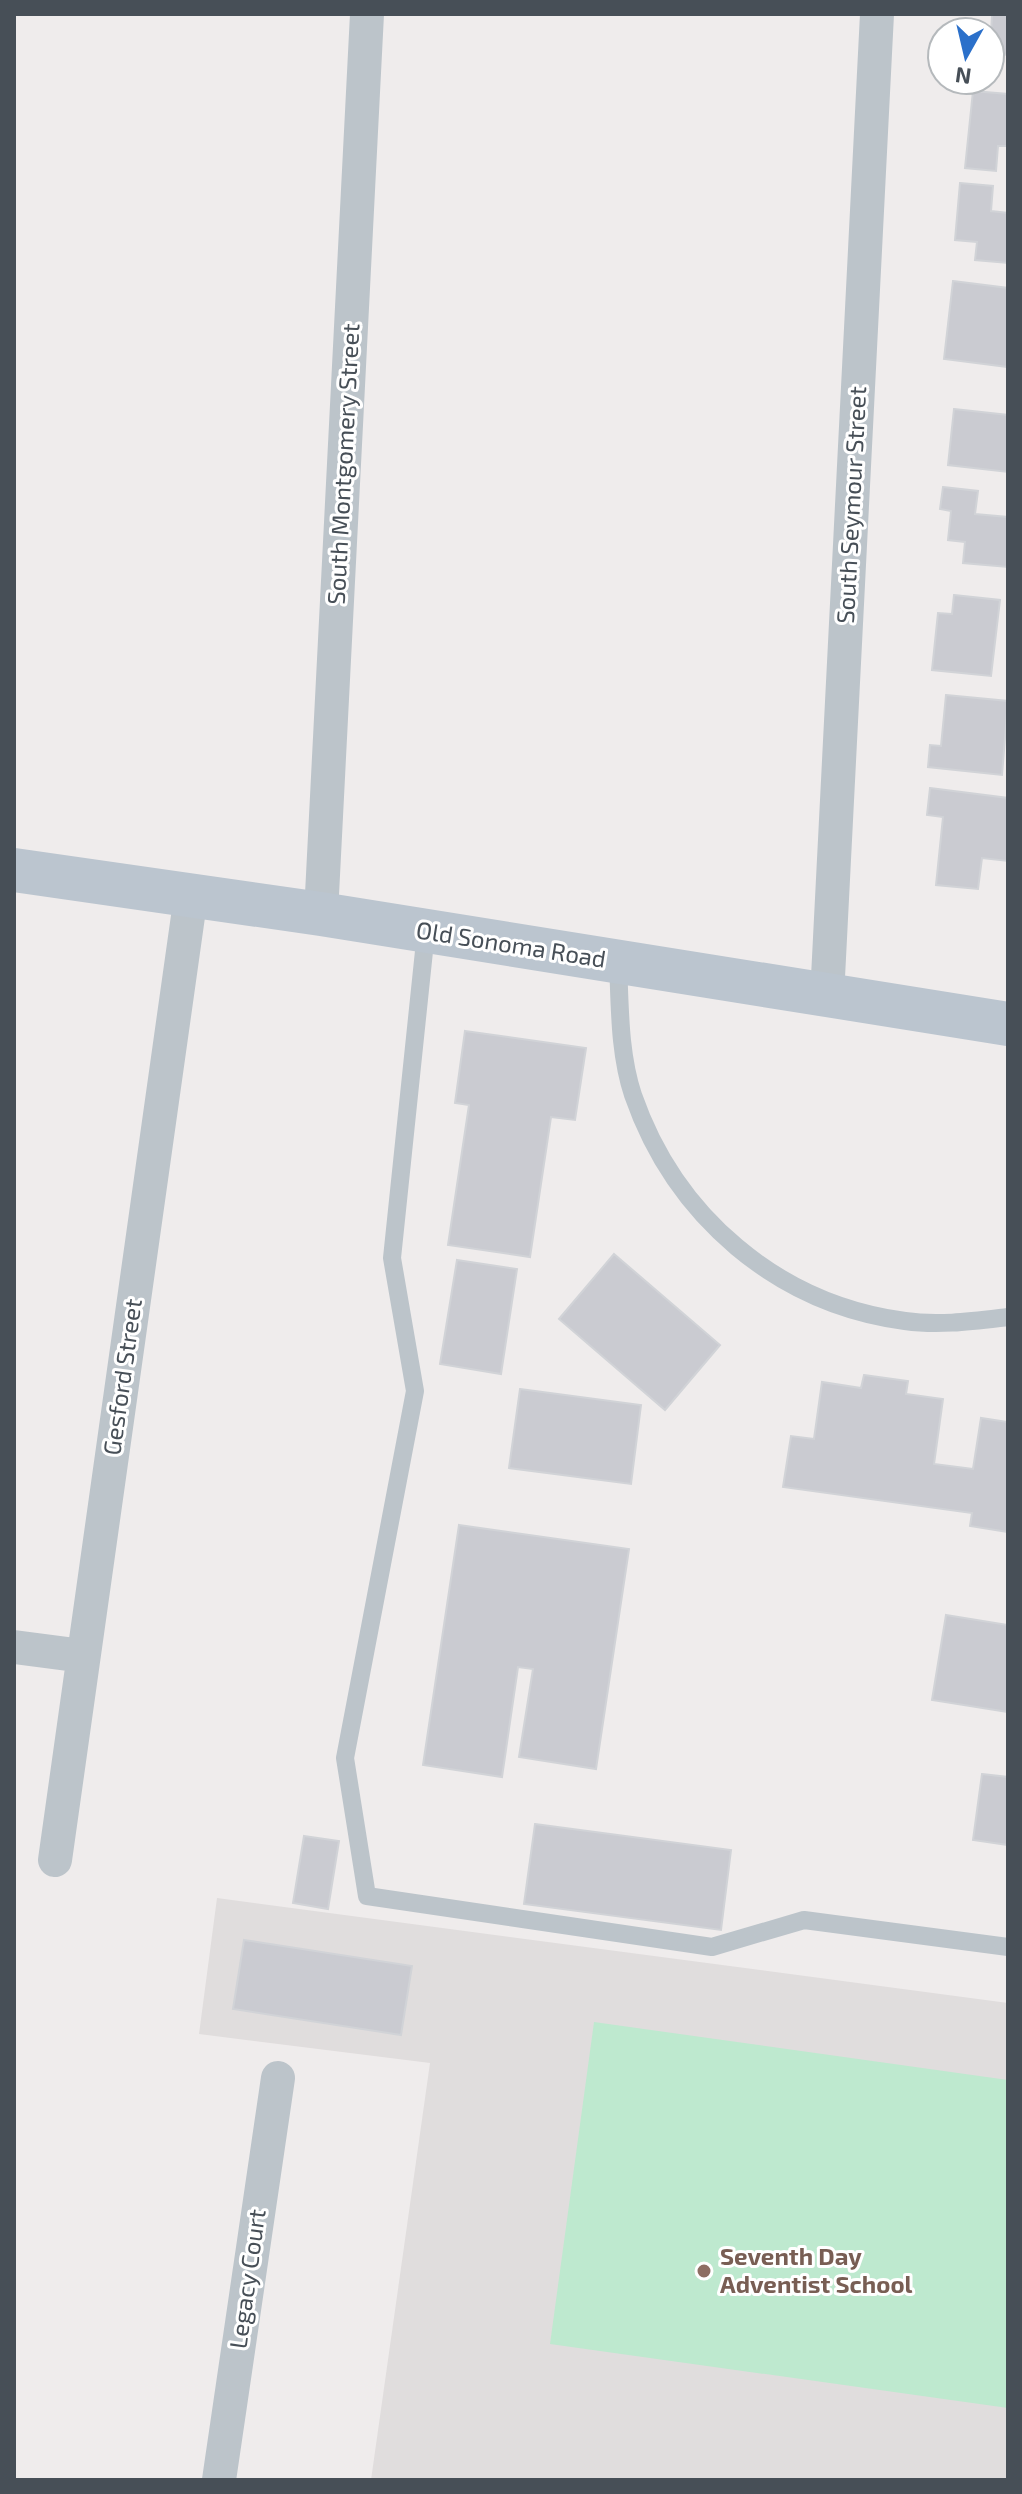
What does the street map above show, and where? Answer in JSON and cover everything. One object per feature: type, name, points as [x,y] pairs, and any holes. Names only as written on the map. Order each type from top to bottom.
[{"type":"main road","name":"Old Sonoma Road","points":[[14,870],[321,914],[1008,1024]]},
{"type":"street","name":"South Montgomery Street","points":[[321,914],[367,14]]},
{"type":"street","name":"South Seymour Street","points":[[827,997],[877,14]]},
{"type":"street","name":"Gesford Street","points":[[55,1860],[191,895]]},
{"type":"street","points":[[14,1647],[83,1656]]},
{"type":"street","name":"Legacy Court","points":[[219,2480],[278,2078]]},
{"type":"lane","points":[[426,932],[392,1258],[415,1391],[345,1758],[367,1896],[712,1947],[804,1920],[1008,1947]]},
{"type":"lane","points":[[618,962],[622,1042],[632,1093],[649,1135],[673,1179],[700,1215],[739,1252],[789,1284],[842,1308],[905,1321],[956,1324],[1008,1317]]},
{"type":"shaded area","name":"Seventh Day Adventist School","points":[[217,1898],[1008,2003],[1008,2480],[371,2480],[430,2063],[199,2034]]},
{"type":"green space","points":[[594,2022],[1008,2080],[1008,2408],[550,2344]]},
{"type":"building","points":[[983,14],[1008,14],[1008,55],[1006,16]]},
{"type":"building","points":[[1008,94],[1008,146],[998,146],[996,171],[965,168],[972,96]]},
{"type":"building","points":[[960,183],[993,186],[991,211],[1008,213],[1008,263],[975,260],[977,242],[955,240]]},
{"type":"building","points":[[953,281],[1008,288],[1008,367],[944,359]]},
{"type":"building","points":[[954,409],[1008,415],[1008,472],[948,465]]},
{"type":"building","points":[[943,487],[978,491],[975,514],[1008,517],[1008,567],[963,563],[965,542],[948,540],[951,511],[940,509]]},
{"type":"building","points":[[954,595],[1000,600],[991,676],[932,670],[938,613],[952,614]]},
{"type":"building","points":[[946,695],[1008,701],[1002,775],[928,767],[930,745],[941,746]]},
{"type":"building","points":[[930,788],[1008,798],[1008,861],[982,858],[978,889],[936,885],[943,817],[927,815]]},
{"type":"building","points":[[465,1031],[586,1048],[575,1120],[551,1117],[530,1257],[448,1245],[469,1105],[455,1103]]},
{"type":"building","points":[[614,1254],[720,1345],[665,1410],[559,1319]]},
{"type":"building","points":[[457,1260],[517,1269],[501,1374],[440,1364]]},
{"type":"building","points":[[864,1375],[908,1381],[906,1394],[943,1399],[934,1464],[973,1469],[981,1418],[1008,1422],[1008,1532],[970,1526],[972,1513],[783,1487],[791,1436],[814,1439],[822,1382],[861,1388]]},
{"type":"building","points":[[520,1389],[641,1405],[631,1484],[509,1468]]},
{"type":"building","points":[[459,1525],[629,1549],[596,1769],[519,1757],[533,1669],[518,1667],[502,1777],[423,1765]]},
{"type":"building","points":[[946,1615],[1008,1625],[1008,1712],[932,1700]]},
{"type":"building","points":[[982,1774],[1008,1777],[1008,1845],[973,1840]]},
{"type":"building","points":[[535,1824],[731,1850],[721,1930],[524,1904]]},
{"type":"building","points":[[304,1836],[339,1841],[328,1909],[293,1903]]},
{"type":"building","points":[[244,1940],[412,1966],[401,2035],[233,2009]]},
{"type":"place","name":"Seventh Day Adventist School","points":[[704,2271]]}]
